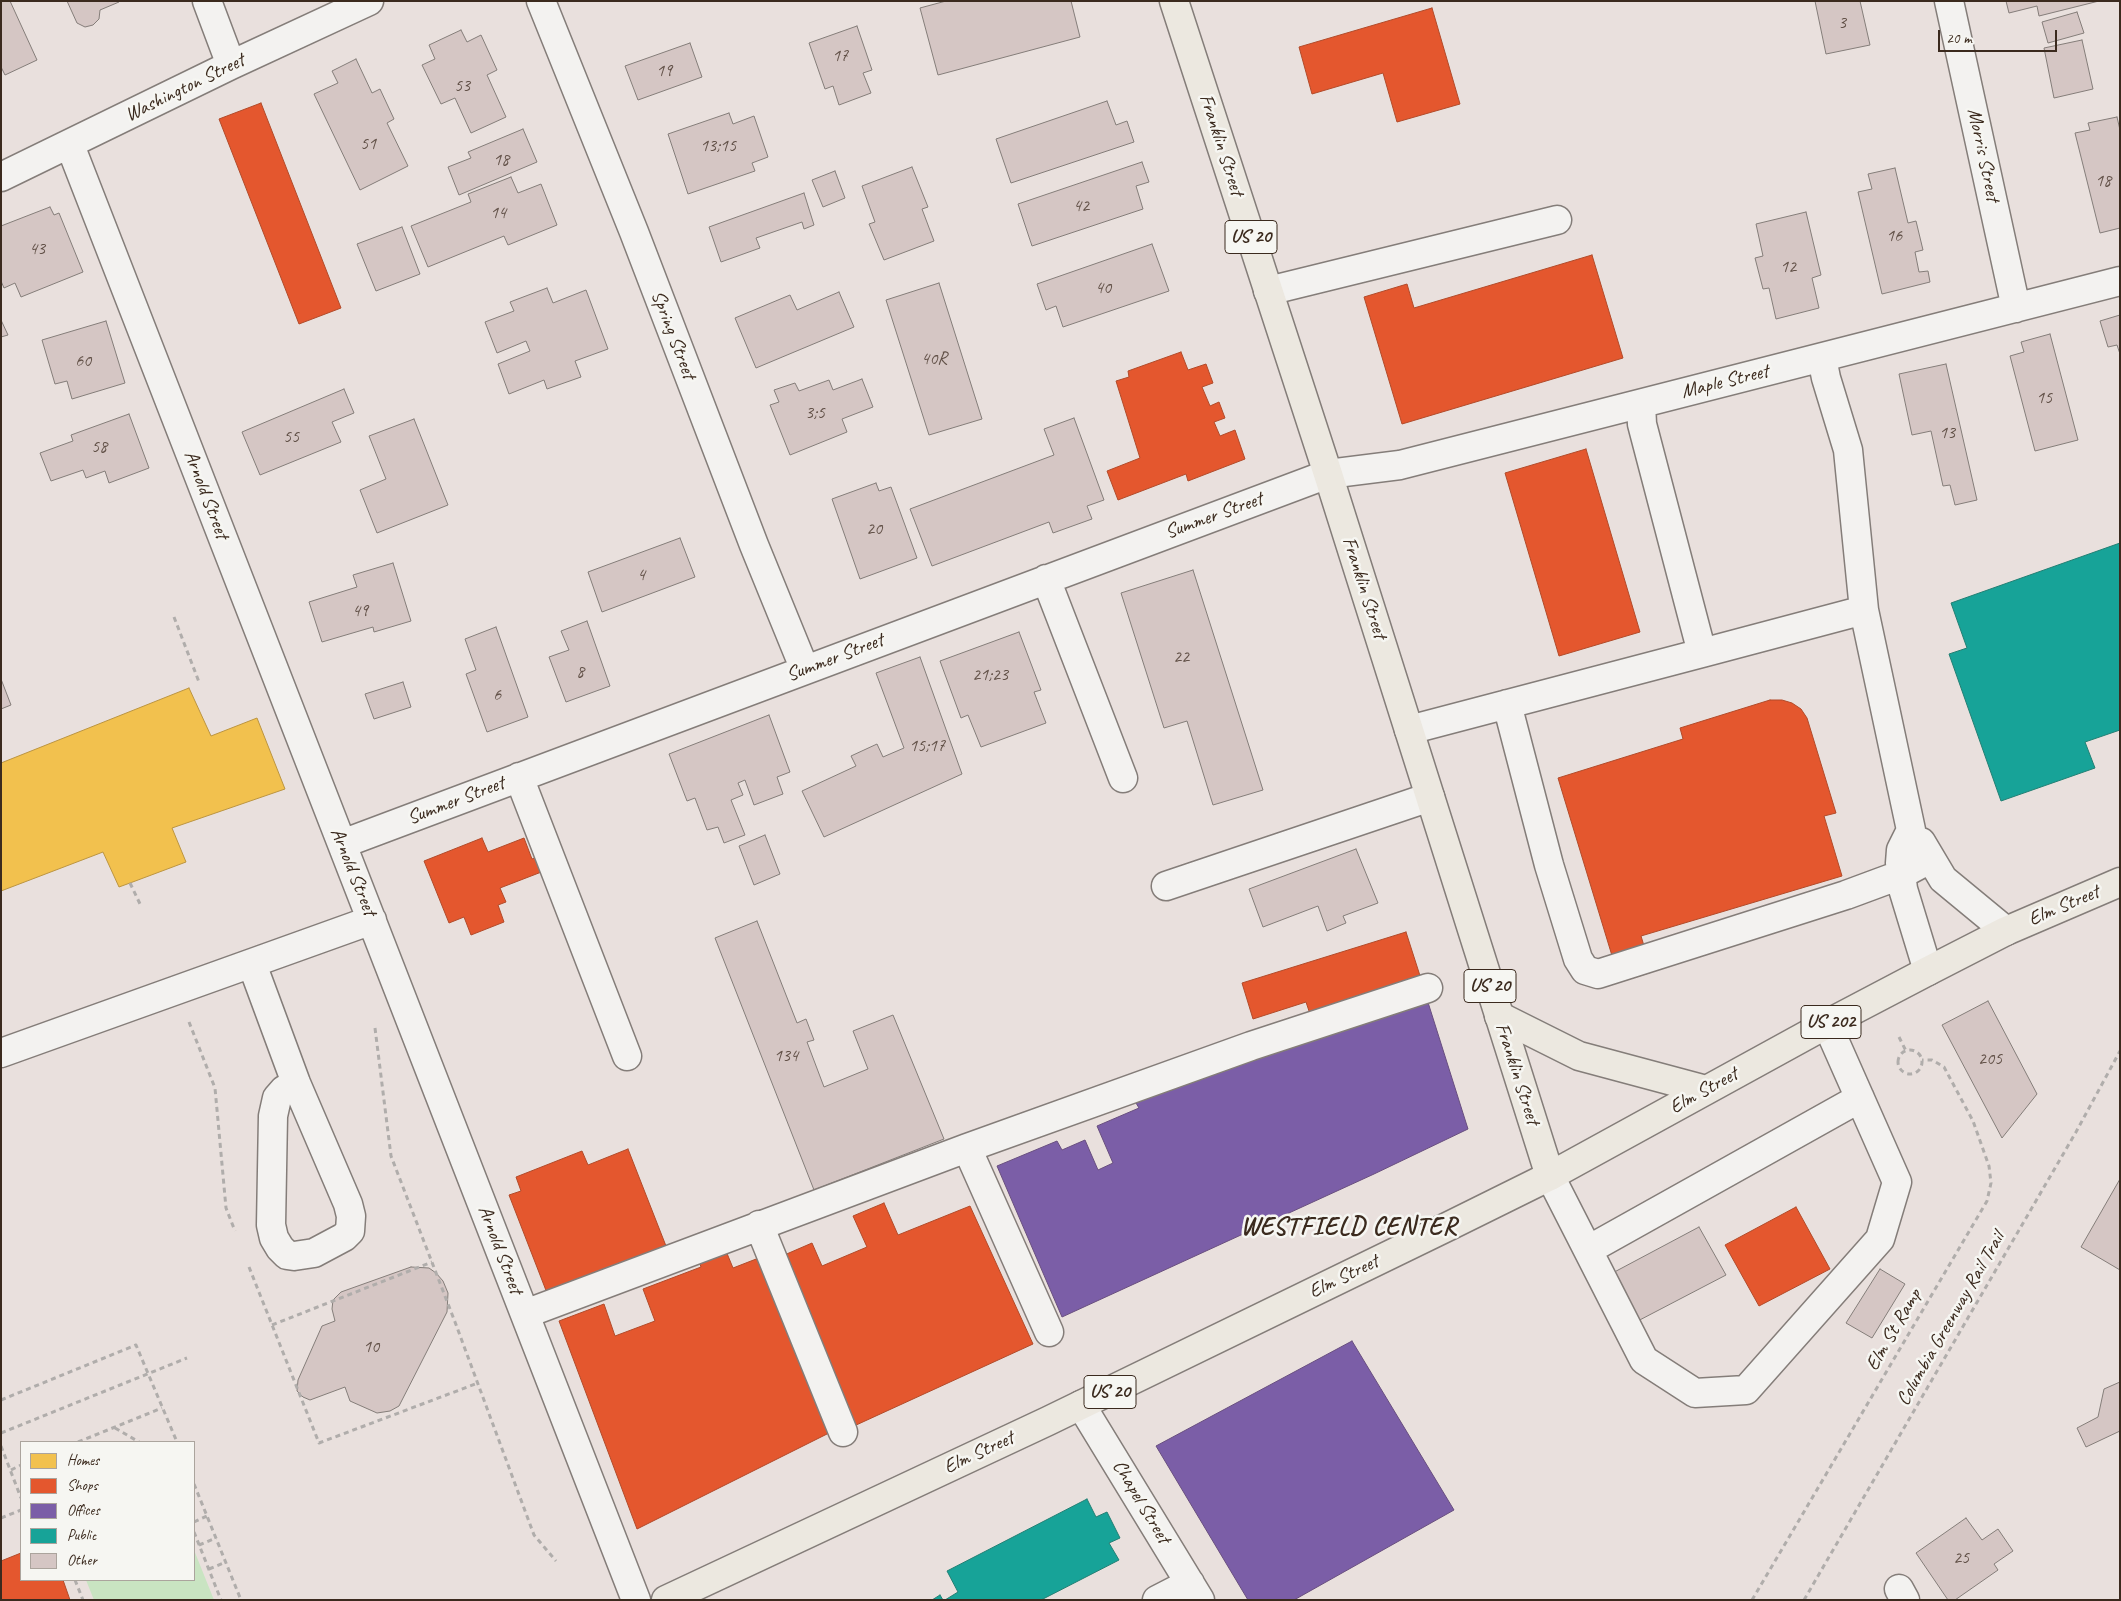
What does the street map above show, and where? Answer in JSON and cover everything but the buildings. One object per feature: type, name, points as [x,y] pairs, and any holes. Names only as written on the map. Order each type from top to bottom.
[{"type":"main road","name":"Franklin Street","points":[[1174,1],[1328,474],[1550,1176]]},
{"type":"main road","name":"Elm Street","points":[[666,1600],[1081,1405],[1550,1176],[1827,1024],[1928,971],[2006,931],[2120,882]]},
{"type":"main road","points":[[1499,1016],[1580,1056],[1706,1090]]},
{"type":"street","points":[[207,1],[231,65]]},
{"type":"street","name":"Washington Street","points":[[1,176],[369,1]]},
{"type":"street","name":"Spring Street","points":[[541,1],[634,232],[754,545],[805,670]]},
{"type":"street","name":"Morris Street","points":[[1949,1],[2016,308]]},
{"type":"street","name":"Arnold Street","points":[[70,144],[636,1600]]},
{"type":"street","points":[[1268,291],[1557,220]]},
{"type":"street","name":"Maple Street","points":[[1328,474],[1400,465],[2120,281]]},
{"type":"street","points":[[1822,358],[1848,450],[1864,610],[1911,830],[1943,879],[2006,931]]},
{"type":"street","points":[[1641,404],[1642,424],[1702,653]]},
{"type":"street","name":"Summer Street","points":[[342,844],[1046,578],[1328,474]]},
{"type":"street","points":[[1046,578],[1123,778]]},
{"type":"street","points":[[1409,730],[1864,610]]},
{"type":"street","points":[[1507,704],[1548,865],[1576,954],[1585,970],[1598,974],[1846,895],[1900,875],[1930,859]]},
{"type":"street","points":[[519,778],[627,1056]]},
{"type":"street","points":[[1166,886],[1430,797]]},
{"type":"street","points":[[1911,830],[1901,850],[1900,875],[1908,910],[1928,971]]},
{"type":"street","points":[[1,1053],[372,920]]},
{"type":"street","points":[[252,964],[296,1083],[348,1204],[351,1216],[350,1231],[344,1238],[314,1253],[294,1256],[287,1254],[280,1248],[274,1238],[271,1225],[276,1098],[284,1090],[296,1083]]},
{"type":"street","points":[[524,1314],[967,1148],[1252,1046],[1428,988]]},
{"type":"street","points":[[1550,1176],[1644,1360],[1695,1393],[1746,1390],[1880,1239],[1897,1182],[1827,1024]]},
{"type":"street","points":[[1588,1250],[1860,1098]]},
{"type":"street","points":[[967,1148],[1049,1332]]},
{"type":"street","points":[[758,1225],[843,1432]]},
{"type":"street","name":"Chapel Street","points":[[1081,1405],[1195,1591]]},
{"type":"street","points":[[1157,1600],[1195,1591]]},
{"type":"path","points":[[174,616],[199,682]]},
{"type":"path","points":[[130,882],[141,906]]},
{"type":"path","points":[[374,1024],[391,1156],[534,1535],[556,1562]]},
{"type":"path","points":[[1899,1037],[1906,1051]]},
{"type":"path","points":[[1906,1051],[1917,1053],[1922,1060],[1921,1067],[1916,1072],[1905,1072],[1900,1068],[1898,1060],[1906,1051]]},
{"type":"path","name":"Columbia Greenway Rail Trail","points":[[1804,1600],[2076,1132],[2120,1052]]},
{"type":"path","name":"Elm St Ramp","points":[[1752,1600],[1987,1201],[1991,1183],[1989,1166],[1984,1146],[1973,1121],[1944,1066],[1932,1060],[1922,1060]]},
{"type":"path","points":[[272,1325],[432,1262]]},
{"type":"path","points":[[1,1400],[136,1345],[176,1441]]},
{"type":"path","points":[[1,1433],[187,1358]]},
{"type":"path","points":[[81,1441],[162,1408]]},
{"type":"path","points":[[114,1428],[137,1441]]},
{"type":"path","points":[[1,1446],[20,1495]]},
{"type":"path","points":[[11,1470],[20,1466]]},
{"type":"path","points":[[196,1494],[207,1516],[241,1600]]},
{"type":"path","points":[[1,1518],[20,1510]]},
{"type":"path","points":[[195,1522],[207,1516]]},
{"type":"path","points":[[195,1535],[221,1600]]},
{"type":"path","points":[[199,1546],[216,1538]]},
{"type":"path","points":[[209,1569],[226,1562]]},
{"type":"path","points":[[75,1581],[83,1600]]},
{"type":"green space","points":[[195,1552],[214,1600],[94,1600],[86,1581],[195,1581]]},
{"type":"district","name":"WESTFIELD CENTER","points":[[1349,1227]]}]
